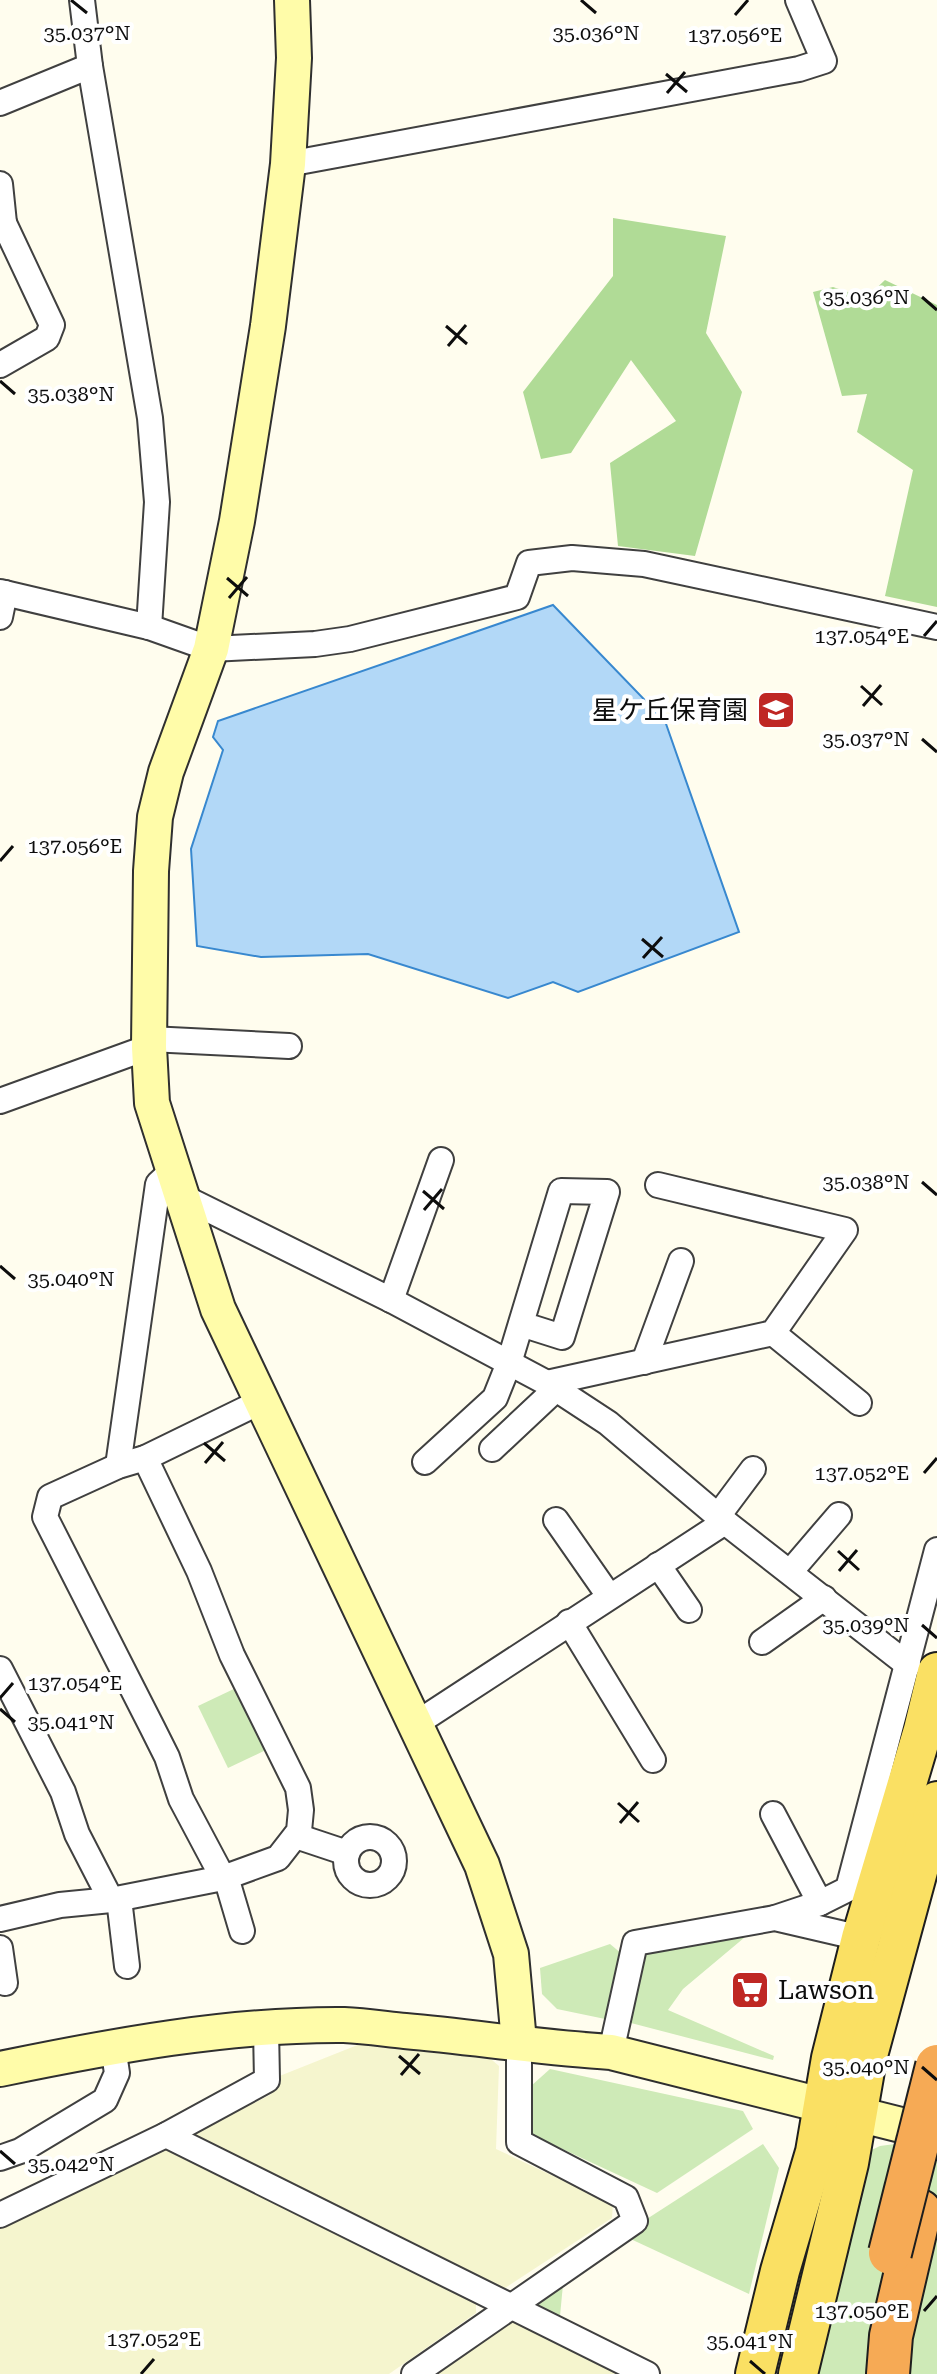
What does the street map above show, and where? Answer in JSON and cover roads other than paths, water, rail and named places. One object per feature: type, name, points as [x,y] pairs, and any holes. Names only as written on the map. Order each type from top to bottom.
[{"type":"highway","points":[[888,2374],[899,2255],[937,2066]]},
{"type":"highway","points":[[868,2374],[871,2334],[937,2141]]},
{"type":"main road","points":[[755,2374],[780,2271],[815,2152],[822,2104],[861,1938],[923,1730],[922,1669]]},
{"type":"main road","points":[[798,2374],[859,2114],[867,2059],[937,1801]]},
{"type":"street","points":[[82,0],[90,66],[150,418],[157,502],[149,627]]},
{"type":"street","points":[[292,0],[294,58],[288,164],[268,326],[242,491],[211,649],[166,772],[155,817],[151,871],[152,1103],[218,1309],[482,1865],[511,1954],[519,2042],[519,2142],[626,2198],[635,2221],[414,2374]]},
{"type":"street","points":[[288,164],[799,69],[824,61],[798,0]]},
{"type":"street","points":[[0,103],[90,66]]},
{"type":"street","points":[[0,184],[2,223],[52,325],[47,338],[0,365]]},
{"type":"street","points":[[0,617],[2,592],[149,627],[211,649],[315,644],[350,639],[517,597],[529,563],[572,558],[659,567],[937,627]]},
{"type":"street","points":[[0,1101],[150,1043],[289,1046]]},
{"type":"street","points":[[391,1300],[441,1160]]},
{"type":"street","points":[[118,1466],[158,1184],[178,1183],[552,1386],[608,1423],[722,1519],[922,1669]]},
{"type":"street","points":[[492,1449],[552,1386],[773,1333],[845,1230],[658,1185]]},
{"type":"street","points":[[425,1462],[495,1398],[509,1363],[561,1191],[607,1192],[562,1337],[521,1324]]},
{"type":"street","points":[[644,1362],[681,1261]]},
{"type":"street","points":[[773,1333],[859,1403]]},
{"type":"street","points":[[242,1931],[225,1878],[181,1799],[167,1757],[45,1517],[50,1497],[118,1466],[145,1458],[262,1401]]},
{"type":"street","points":[[0,1919],[60,1905],[115,1900],[225,1878],[278,1858],[296,1836],[301,1810],[298,1788],[232,1655],[199,1571],[145,1458]]},
{"type":"street","points":[[417,1723],[658,1565],[722,1519],[753,1469]]},
{"type":"street","points":[[791,1571],[839,1515]]},
{"type":"street","points":[[556,1520],[609,1596]]},
{"type":"street","points":[[611,2052],[635,1943],[775,1918],[820,1903],[848,1889],[922,1669],[937,1550]]},
{"type":"street","points":[[658,1565],[689,1610]]},
{"type":"street","points":[[762,1642],[824,1598]]},
{"type":"street","points":[[569,1622],[653,1760]]},
{"type":"street","points":[[0,1669],[63,1792],[77,1834],[115,1900],[127,1966]]},
{"type":"street","points":[[773,1814],[820,1903]]},
{"type":"street","points":[[296,1836],[347,1853]]},
{"type":"street","points":[[775,1918],[861,1938]]},
{"type":"street","points":[[0,1948],[5,1983]]},
{"type":"street","points":[[0,2069],[113,2047],[266,2029],[345,2025],[611,2052],[937,2134]]},
{"type":"street","points":[[0,2215],[166,2135],[267,2080],[266,2029]]},
{"type":"street","points":[[0,2158],[20,2151],[105,2100],[117,2073],[113,2047]]},
{"type":"street","points":[[166,2135],[647,2374]]},
{"type":"water","points":[[553,605],[665,721],[739,932],[578,992],[553,982],[508,998],[368,954],[261,957],[197,946],[191,849],[223,750],[213,737],[218,721]]},
{"type":"place","name":"星ケ丘保育園","points":[[776,710]]},
{"type":"place","name":"Lawson","points":[[750,1990]]}]
